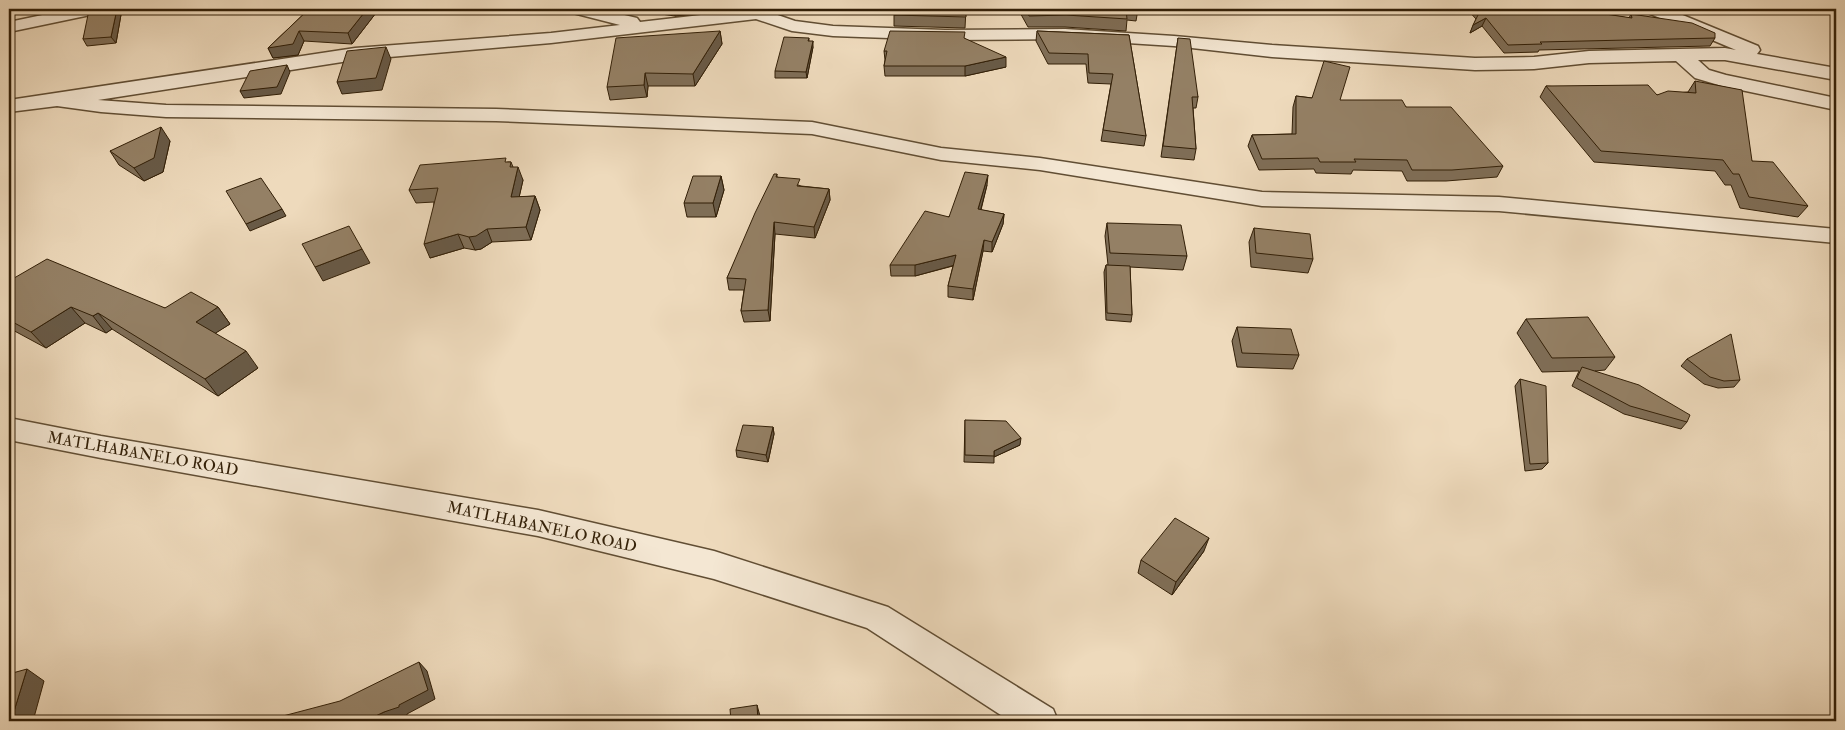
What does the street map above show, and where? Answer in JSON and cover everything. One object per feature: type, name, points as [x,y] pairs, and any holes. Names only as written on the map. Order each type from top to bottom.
[{"type":"street","points":[[9,27],[95,9]]},
{"type":"street","points":[[579,9],[646,25]]},
{"type":"street","points":[[1634,9],[1660,12],[1782,63]]},
{"type":"street","points":[[9,106],[355,54],[551,38],[760,11],[792,26],[832,30],[945,35],[1065,34],[1174,41],[1272,51],[1475,64],[1534,62],[1589,57],[1725,54],[1836,74]]},
{"type":"street","points":[[1681,55],[1702,74],[1836,104]]},
{"type":"street","points":[[57,100],[101,106],[166,111],[496,115],[812,128],[941,154],[1040,164],[1262,199],[1499,204],[1836,236]]},
{"type":"street","name":"MATLHABANELO ROAD","points":[[9,429],[538,524],[714,565],[877,617],[1041,721]]},
{"type":"building","points":[[117,9],[111,37],[83,39],[89,10]]},
{"type":"building","points":[[309,9],[367,9],[348,33],[299,31],[293,44],[268,48]]},
{"type":"building","points":[[895,9],[966,9],[966,17],[894,15]]},
{"type":"building","points":[[1026,9],[1126,9],[1127,19],[1066,15],[1029,16]]},
{"type":"building","points":[[1478,9],[1572,9],[1632,18],[1631,14],[1692,23],[1715,33],[1715,38],[1540,42],[1542,44],[1508,45],[1486,18],[1473,25],[1480,11]]},
{"type":"building","points":[[720,31],[693,74],[645,73],[644,85],[607,87],[616,38]]},
{"type":"building","points":[[890,31],[965,32],[964,38],[1006,57],[965,66],[884,66],[887,51],[884,51]]},
{"type":"building","points":[[1037,31],[1129,35],[1146,136],[1103,130],[1113,74],[1089,73],[1088,54],[1049,53]]},
{"type":"building","points":[[784,37],[809,38],[808,41],[813,41],[806,72],[775,71]]},
{"type":"building","points":[[1178,38],[1190,39],[1198,97],[1192,97],[1196,149],[1163,146]]},
{"type":"building","points":[[386,47],[376,78],[337,82],[347,51]]},
{"type":"building","points":[[1324,61],[1350,67],[1340,100],[1402,100],[1406,107],[1451,107],[1503,166],[1452,170],[1412,170],[1407,160],[1354,159],[1356,162],[1320,162],[1318,158],[1262,159],[1252,135],[1296,134],[1296,96],[1312,98]]},
{"type":"building","points":[[287,65],[277,87],[240,91],[250,71]]},
{"type":"building","points":[[1695,81],[1742,90],[1752,161],[1773,162],[1808,206],[1749,197],[1739,174],[1733,174],[1723,160],[1601,151],[1546,86],[1648,85],[1657,95],[1668,91],[1696,93]]},
{"type":"building","points":[[161,127],[154,158],[134,168],[110,151]]},
{"type":"building","points":[[506,158],[505,162],[511,162],[510,167],[518,167],[511,197],[535,196],[526,227],[487,229],[476,236],[469,237],[458,234],[424,244],[438,188],[409,190],[420,165]]},
{"type":"building","points":[[965,172],[988,175],[978,209],[1004,214],[992,242],[984,240],[973,289],[948,286],[956,255],[915,265],[890,265],[925,211],[949,217]]},
{"type":"building","points":[[774,174],[777,174],[776,177],[800,179],[797,186],[829,189],[814,227],[774,222],[768,310],[741,311],[746,279],[727,278]]},
{"type":"building","points":[[693,176],[721,176],[713,203],[684,203]]},
{"type":"building","points":[[261,178],[282,209],[246,224],[226,191]]},
{"type":"building","points":[[1107,223],[1181,225],[1187,256],[1110,253]]},
{"type":"building","points":[[349,226],[362,249],[315,267],[302,244]]},
{"type":"building","points":[[1254,228],[1310,234],[1313,259],[1256,253]]},
{"type":"building","points":[[47,259],[165,308],[191,292],[218,307],[196,322],[246,351],[205,379],[98,313],[93,316],[71,307],[31,332],[9,320],[9,281]]},
{"type":"building","points":[[1106,265],[1130,266],[1132,315],[1107,313]]},
{"type":"building","points":[[1588,317],[1615,357],[1552,358],[1526,319]]},
{"type":"building","points":[[1237,327],[1291,329],[1299,355],[1242,353]]},
{"type":"building","points":[[1731,334],[1740,380],[1724,381],[1710,377],[1687,359]]},
{"type":"building","points":[[1582,367],[1639,385],[1690,415],[1687,422],[1630,406],[1577,378]]},
{"type":"building","points":[[1520,379],[1546,386],[1548,463],[1530,464]]},
{"type":"building","points":[[965,420],[1006,421],[1021,438],[994,451],[994,456],[965,455]]},
{"type":"building","points":[[743,425],[773,427],[766,455],[736,450]]},
{"type":"building","points":[[1175,518],[1209,538],[1176,582],[1141,560]]},
{"type":"building","points":[[419,662],[428,690],[399,705],[399,707],[365,721],[264,721],[340,701]]},
{"type":"building","points":[[27,669],[11,721],[9,721],[9,674]]},
{"type":"building","points":[[757,705],[758,721],[731,721],[730,709]]},
{"type":"building","points":[[1803,716],[1836,719],[1836,721],[1806,721]]}]
